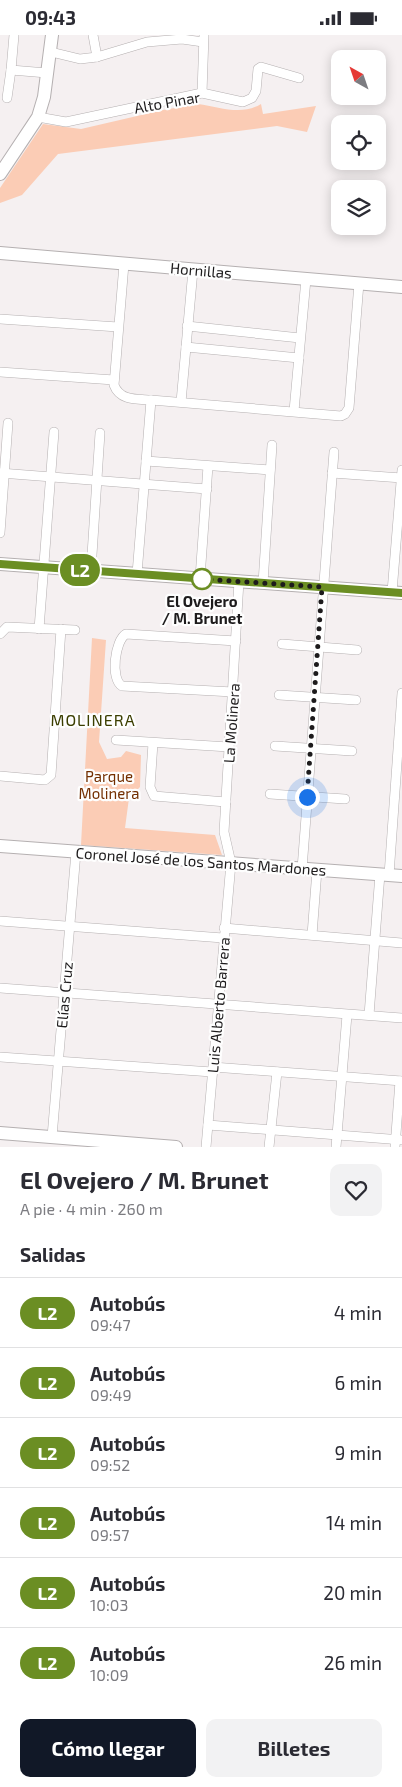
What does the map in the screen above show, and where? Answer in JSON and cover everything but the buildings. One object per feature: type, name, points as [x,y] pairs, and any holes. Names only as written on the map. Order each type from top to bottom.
[{"type":"street","points":[[8,98],[14,35]]},
{"type":"street","points":[[0,174],[38,117],[51,52],[52,35]]},
{"type":"street","points":[[93,35],[97,57]]},
{"type":"street","points":[[51,52],[80,59],[97,57],[146,39],[204,39],[202,93]]},
{"type":"street","name":"Alto Pinar","points":[[38,117],[66,122],[202,93],[243,102],[252,98],[256,91],[258,69],[261,67],[299,78]]},
{"type":"street","points":[[11,70],[47,73]]},
{"type":"street","name":"Hornillas","points":[[0,253],[402,287]]},
{"type":"street","points":[[124,264],[114,380],[118,393],[126,398],[341,416],[346,414],[349,408],[359,283]]},
{"type":"street","points":[[180,402],[193,270]]},
{"type":"street","points":[[294,411],[306,279]]},
{"type":"street","points":[[0,319],[118,327]]},
{"type":"street","points":[[187,327],[300,338]]},
{"type":"street","points":[[186,347],[299,358]]},
{"type":"street","points":[[0,372],[114,380]]},
{"type":"street","points":[[137,574],[151,400]]},
{"type":"street","points":[[0,533],[2,473],[8,423]]},
{"type":"street","points":[[39,629],[54,432]]},
{"type":"street","points":[[91,570],[100,433]]},
{"type":"street","points":[[263,583],[272,445]]},
{"type":"street","points":[[302,869],[322,587],[334,452]]},
{"type":"street","points":[[146,461],[270,470]]},
{"type":"street","points":[[200,579],[208,466]]},
{"type":"street","points":[[0,564],[397,592],[402,470]]},
{"type":"street","points":[[2,473],[206,489]]},
{"type":"street","points":[[332,473],[402,478]]},
{"type":"street","name":"La Molinera","points":[[231,863],[224,832],[240,581]]},
{"type":"street","points":[[1,632],[7,627],[75,629]]},
{"type":"street","points":[[0,776],[49,778],[61,629]]},
{"type":"street","points":[[233,692],[122,686],[117,683],[115,678],[118,643],[121,636],[126,634],[236,641]]},
{"type":"street","points":[[282,643],[357,650]]},
{"type":"street","points":[[369,1015],[375,941],[390,875],[398,805],[402,693]]},
{"type":"street","points":[[279,695],[356,700]]},
{"type":"street","points":[[116,741],[229,747]]},
{"type":"street","points":[[154,743],[150,791],[157,797],[226,802]]},
{"type":"street","points":[[275,745],[352,751]]},
{"type":"street","points":[[270,794],[344,799]]},
{"type":"street","name":"Coronel José de los Santos Mardones","points":[[0,846],[390,875]]},
{"type":"street","name":"Elías Cruz","points":[[52,1137],[76,852]]},
{"type":"street","name":"Luis Alberto Barrera","points":[[206,1147],[231,863]]},
{"type":"street","points":[[312,935],[317,870]]},
{"type":"street","points":[[0,921],[223,938]]},
{"type":"street","points":[[224,928],[402,943]]},
{"type":"street","points":[[0,988],[402,1018]]},
{"type":"street","points":[[336,1147],[347,1015]]},
{"type":"street","points":[[0,1057],[277,1072],[401,1081],[397,1142],[337,1135],[208,1125]]},
{"type":"street","points":[[269,1147],[277,1072]]},
{"type":"street","points":[[0,1133],[122,1145],[176,1147]]},
{"type":"green space","points":[[198,104],[238,110],[253,108],[261,104],[263,114],[316,106],[307,132],[277,126],[58,154],[22,195],[0,203],[0,188],[43,124],[81,129]]},
{"type":"green space","name":"Parque Molinera","points":[[92,638],[106,640],[99,742],[107,759],[121,757],[126,751],[141,755],[140,787],[129,798],[125,828],[215,835],[222,855],[81,845]]},
{"type":"bus line","name":"L2","points":[[0,564],[402,593]]},
{"type":"place","name":"El Ovejero / M. Brunet","points":[[202,579]]},
{"type":"district","name":"MOLINERA","points":[[93,719]]},
{"type":"route","points":[[202,579],[200,579],[322,587],[307,797]]}]
